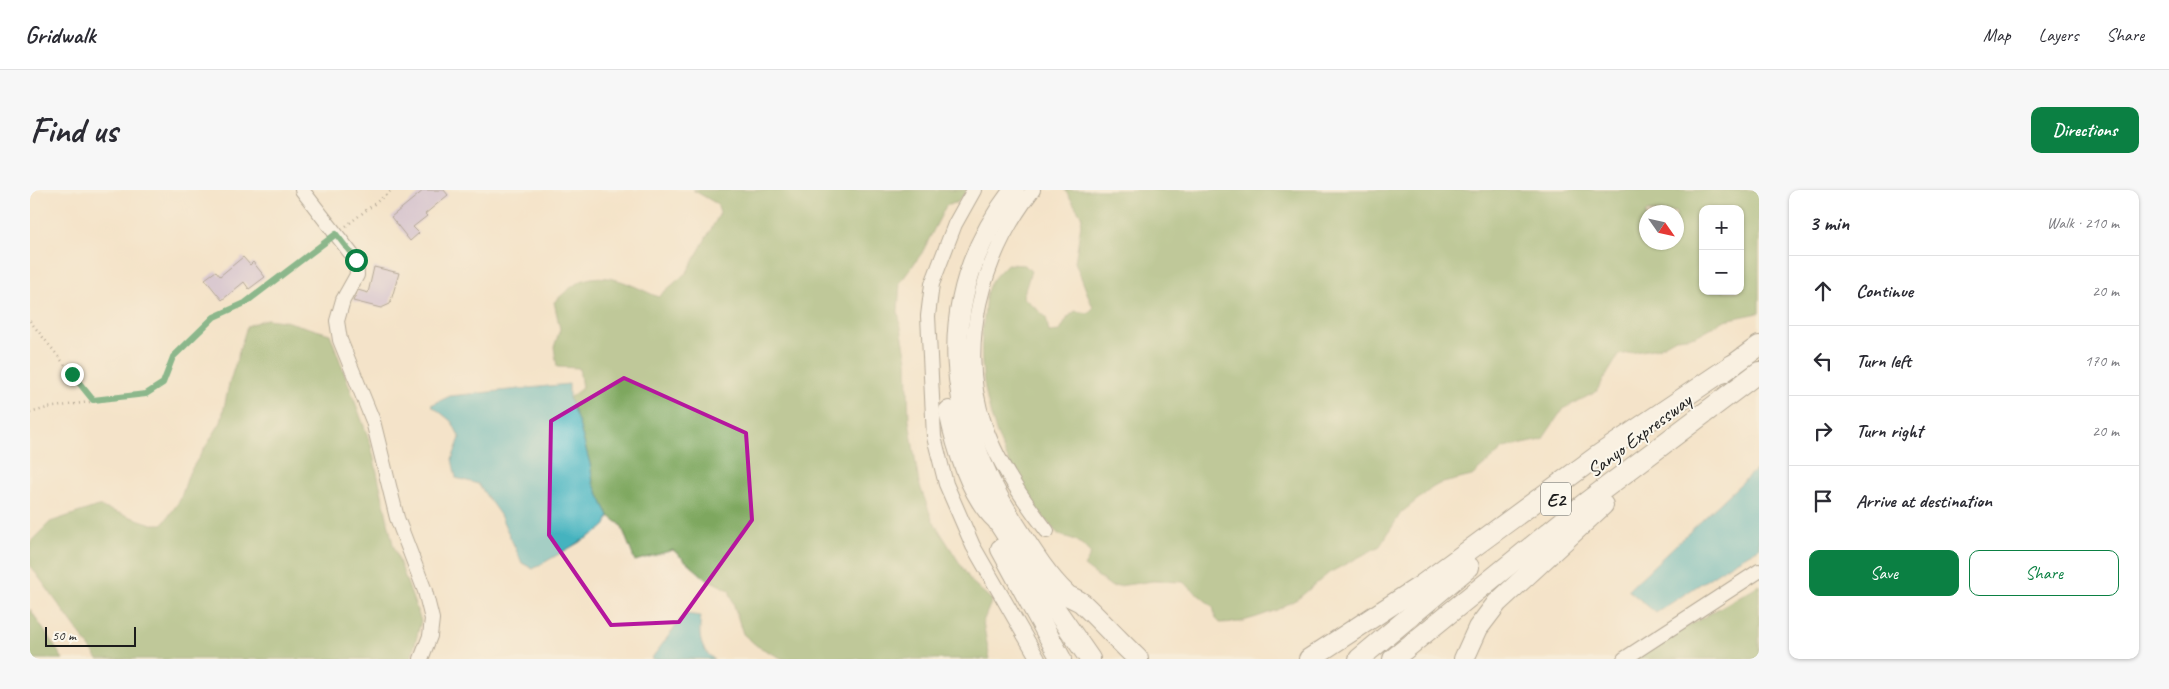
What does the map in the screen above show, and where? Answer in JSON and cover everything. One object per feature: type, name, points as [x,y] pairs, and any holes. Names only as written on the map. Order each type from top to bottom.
[{"type":"highway","points":[[1000,190],[980,222],[962,260],[950,308],[946,349],[948,401],[956,441],[968,474],[988,512],[997,520],[1045,595],[1090,659]]},
{"type":"highway","points":[[1014,190],[986,234],[968,282],[957,338],[959,387],[966,424],[988,482],[1026,542],[1067,595],[1072,612],[1104,659]]},
{"type":"highway","name":"Sanyo Expressway","points":[[1359,659],[1494,547],[1759,346]]},
{"type":"highway","points":[[1309,659],[1419,587],[1600,454],[1732,365]]},
{"type":"highway","points":[[1464,659],[1478,628],[1506,593],[1590,516],[1759,372]]},
{"type":"highway","name":"Sanyo Expressway","points":[[1393,659],[1576,510],[1759,372]]},
{"type":"highway","points":[[988,512],[989,525],[1060,659]]},
{"type":"highway","points":[[1067,595],[1081,603],[1138,659]]},
{"type":"street","points":[[302,190],[356,260],[357,275],[343,300],[337,321],[340,340],[373,421],[397,518],[425,591],[432,619],[430,636],[421,659]]},
{"type":"street","points":[[974,190],[960,214],[947,243],[936,271],[930,301],[928,334],[934,437],[946,484],[973,546],[1038,659]]},
{"type":"street","points":[[1033,190],[1005,233],[988,270],[978,310],[974,368],[980,408],[988,433],[1013,481],[1047,531]]},
{"type":"street","points":[[1624,659],[1759,570]]},
{"type":"path","points":[[30,413],[47,408],[77,405],[93,400],[146,394],[163,383],[173,357],[214,317],[245,303],[392,190]]},
{"type":"path","points":[[30,321],[93,400]]},
{"type":"highlighted area","points":[[624,378],[746,433],[752,520],[679,622],[611,625],[549,535],[551,421]]},
{"type":"green space","points":[[693,190],[967,190],[958,202],[946,206],[922,253],[900,283],[898,311],[907,360],[909,420],[919,483],[932,519],[971,581],[992,600],[983,622],[990,659],[783,659],[757,646],[743,634],[729,590],[705,578],[673,550],[635,561],[621,525],[609,516],[593,483],[579,424],[569,398],[582,388],[579,368],[557,367],[554,347],[560,329],[554,302],[579,282],[599,277],[619,280],[658,297],[687,272],[720,213],[717,204]]},
{"type":"green space","points":[[1065,190],[1759,190],[1759,313],[1725,320],[1696,336],[1676,338],[1658,348],[1619,355],[1596,392],[1563,409],[1542,440],[1504,448],[1472,476],[1439,484],[1432,488],[1401,513],[1380,546],[1329,573],[1299,598],[1277,610],[1240,622],[1220,623],[1216,619],[1213,607],[1183,582],[1153,581],[1112,587],[1084,566],[1091,554],[1083,545],[1056,532],[1038,510],[1008,459],[996,432],[988,404],[983,375],[982,346],[988,287],[1007,264],[1025,265],[1031,271],[1023,297],[1046,317],[1049,332],[1060,331],[1068,317],[1075,311],[1088,313],[1093,308],[1075,262],[1082,217]]},
{"type":"green space","points":[[266,319],[285,321],[330,334],[371,445],[393,544],[421,621],[411,659],[98,659],[30,565],[30,542],[50,522],[98,506],[152,524],[163,524],[180,500],[189,473],[221,422],[229,384],[247,326]]},
{"type":"green space","points":[[1759,585],[1759,659],[1631,659]]},
{"type":"green space","points":[[30,609],[63,659],[30,659]]},
{"type":"water","points":[[569,384],[569,398],[579,424],[593,483],[609,516],[606,525],[599,531],[533,569],[522,563],[500,515],[478,484],[456,478],[452,459],[460,438],[452,422],[431,405],[450,396]]},
{"type":"water","points":[[1756,469],[1759,472],[1759,548],[1656,613],[1628,590]]},
{"type":"water","points":[[685,614],[701,616],[700,634],[702,645],[714,659],[651,659]]},
{"type":"building","points":[[424,190],[444,190],[448,195],[413,227],[419,233],[410,241],[391,217]]},
{"type":"building","points":[[243,257],[250,265],[253,262],[265,277],[249,289],[244,282],[222,300],[205,279],[216,271],[220,276]]},
{"type":"building","points":[[374,267],[399,273],[390,304],[381,308],[353,301],[358,290],[368,293]]},
{"type":"route","points":[[72,374],[93,400],[146,394],[163,383],[173,357],[198,335],[214,317],[245,303],[336,234],[356,260]]}]
